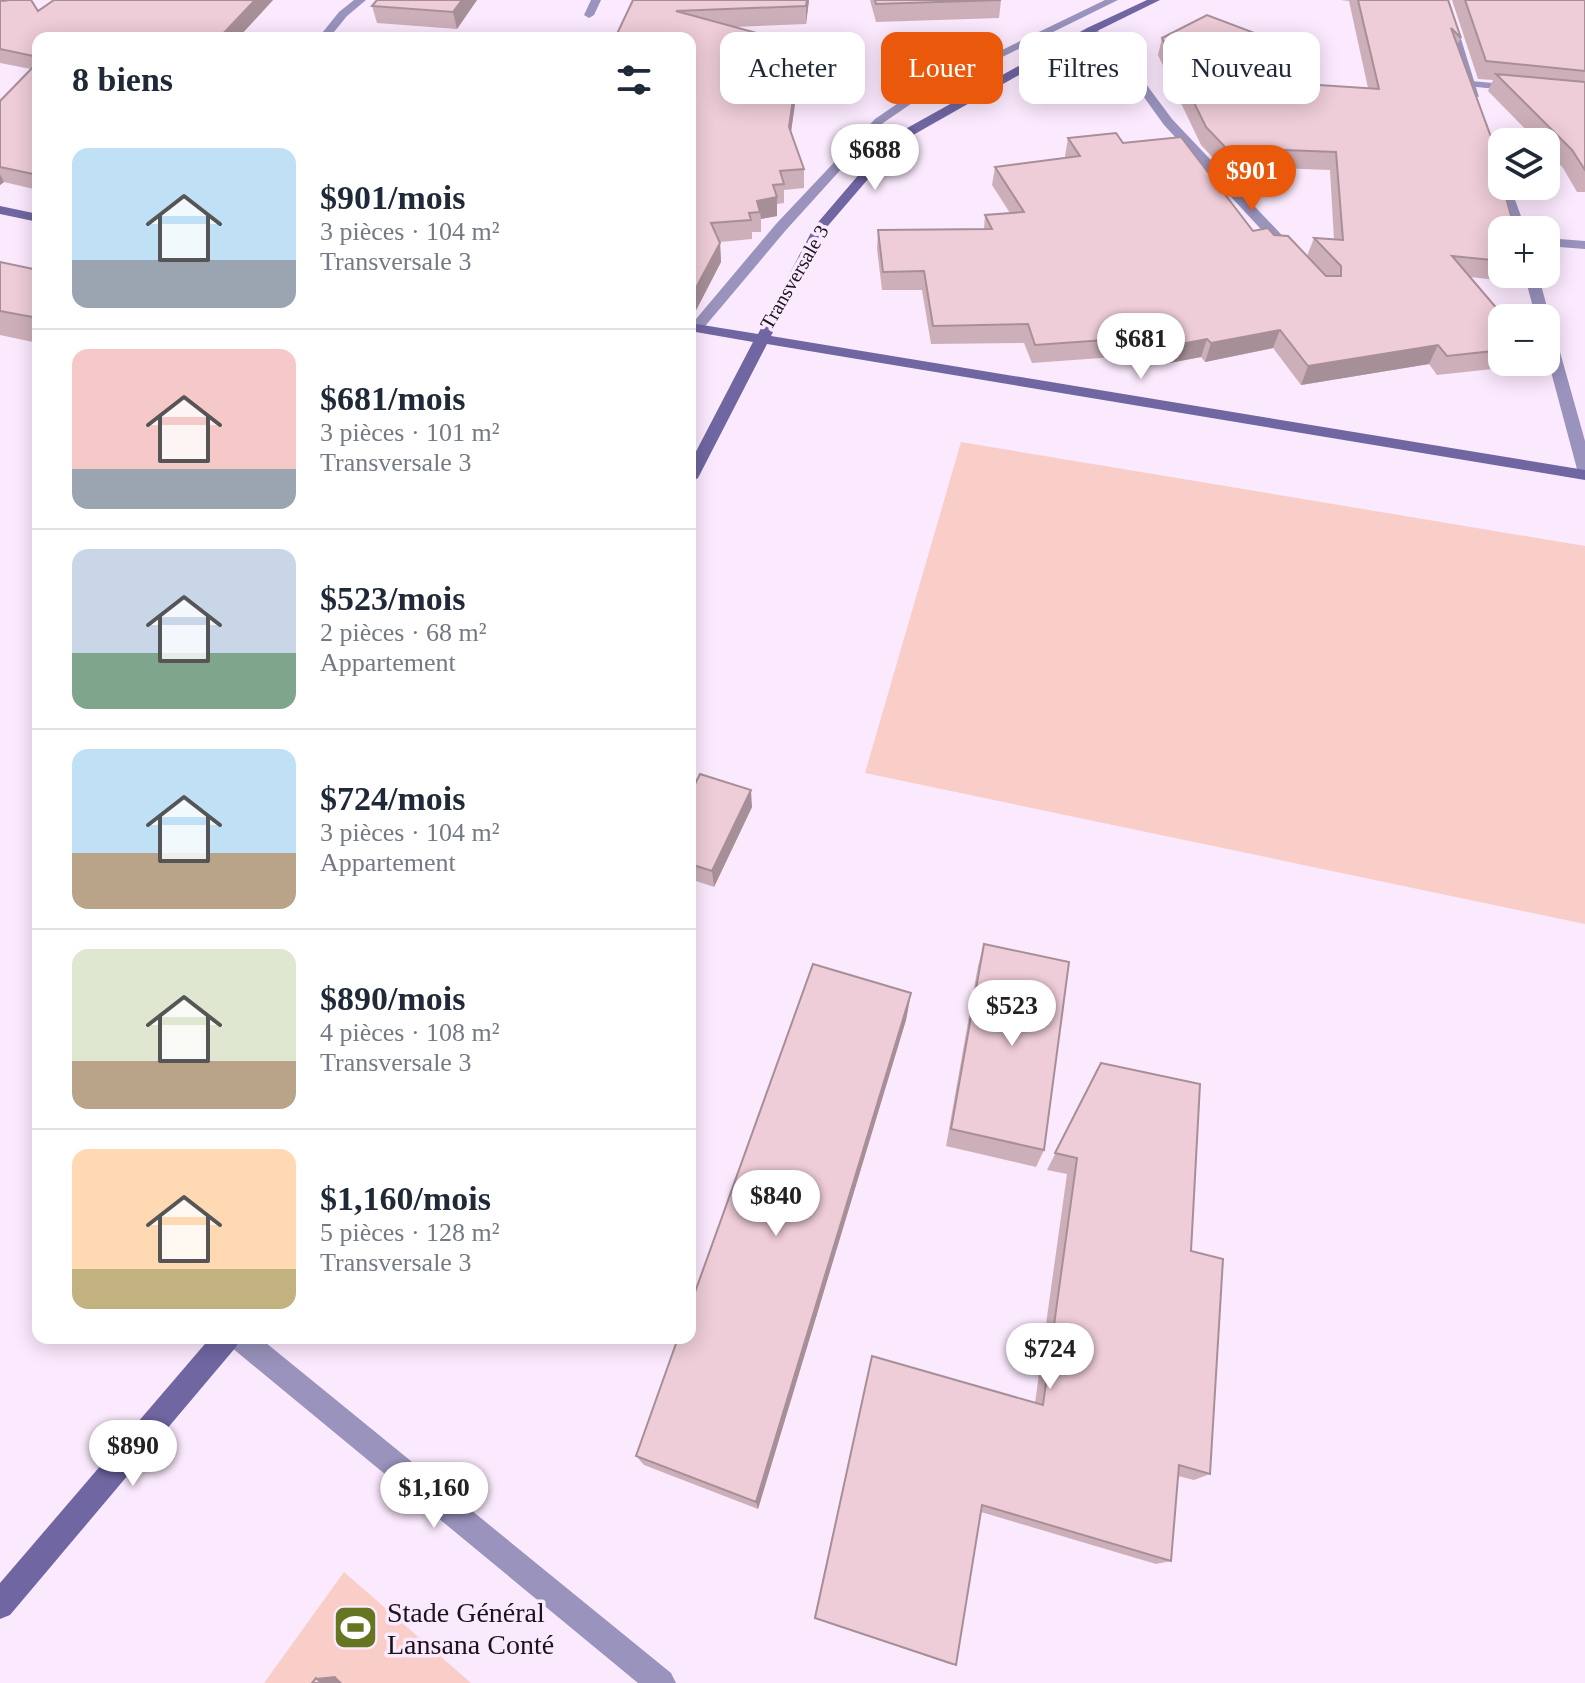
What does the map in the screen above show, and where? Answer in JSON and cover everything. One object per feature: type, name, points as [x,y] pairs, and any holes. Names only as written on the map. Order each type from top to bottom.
[{"type":"main road","name":"Transversale 3","points":[[696,466],[820,227],[895,140],[1091,30],[1155,0]]},
{"type":"main road","points":[[0,210],[32,217]]},
{"type":"main road","points":[[696,328],[1585,472]]},
{"type":"main road","points":[[0,1605],[222,1344]]},
{"type":"street","points":[[328,32],[343,14],[361,0]]},
{"type":"street","points":[[589,15],[596,0]]},
{"type":"street","points":[[1085,0],[1100,7]]},
{"type":"street","points":[[696,325],[879,121],[917,95],[1113,0]]},
{"type":"street","points":[[1444,0],[1480,112]]},
{"type":"street","points":[[1091,30],[1122,59],[1168,122],[1305,267]]},
{"type":"street","points":[[1471,84],[1528,89]]},
{"type":"street","points":[[1560,243],[1585,245]]},
{"type":"street","points":[[1559,376],[1585,472]]},
{"type":"street","points":[[247,1344],[661,1683]]},
{"type":"shaded area","points":[[961,442],[1585,546],[1585,924],[865,773]]},
{"type":"shaded area","name":"Stade Général Lansana Conté","points":[[344,1572],[471,1683],[264,1683]]},
{"type":"building","points":[[0,0],[31,0],[38,11],[54,0],[255,0],[225,32],[32,32],[32,56],[0,49]]},
{"type":"building","points":[[377,0],[462,0],[453,12],[372,6]]},
{"type":"building","points":[[633,0],[807,0],[806,6],[676,11],[753,32],[720,32],[720,104],[792,104],[789,127],[804,169],[780,171],[784,184],[773,185],[777,197],[757,201],[760,212],[749,213],[751,220],[711,223],[720,243],[696,288],[696,32],[618,32]]},
{"type":"building","points":[[875,0],[1001,0],[876,4]]},
{"type":"building","points":[[1358,0],[1448,0],[1461,38],[1451,28],[1488,129],[1488,200],[1507,200],[1511,216],[1488,216],[1488,260],[1452,256],[1493,304],[1488,304],[1488,352],[1447,356],[1438,345],[1308,366],[1280,330],[1211,343],[1207,339],[1170,346],[1161,336],[1035,345],[1028,324],[933,326],[924,271],[883,272],[878,230],[992,229],[985,215],[1024,212],[995,167],[1080,156],[1068,138],[1116,133],[1123,143],[1181,137],[1253,231],[1268,228],[1274,235],[1288,236],[1326,276],[1341,276],[1341,266],[1314,238],[1343,240],[1336,152],[1226,148],[1206,127],[1195,104],[1320,104],[1320,85],[1379,89]]},
{"type":"building","points":[[1465,0],[1585,0],[1585,71],[1486,61]]},
{"type":"building","points":[[1207,15],[1252,32],[1174,32]]},
{"type":"building","points":[[32,68],[32,174],[0,167],[0,101]]},
{"type":"building","points":[[1496,74],[1585,82],[1585,170],[1560,138],[1560,128],[1550,128]]},
{"type":"building","points":[[0,262],[32,269],[32,317],[0,311]]},
{"type":"building","points":[[700,774],[751,790],[712,871],[696,866],[696,782]]},
{"type":"building","points":[[984,944],[1069,962],[1044,1150],[951,1129]]},
{"type":"building","points":[[813,964],[911,993],[756,1502],[636,1456],[676,1344],[696,1344],[696,1289]]},
{"type":"building","points":[[1101,1063],[1200,1084],[1191,1251],[1223,1259],[1210,1474],[1179,1465],[1171,1561],[982,1505],[956,1665],[815,1618],[872,1356],[1043,1405],[1077,1158],[1055,1153]]},
{"type":"place","name":"Stade Général Lansana Conté","points":[[356,1628]]}]
